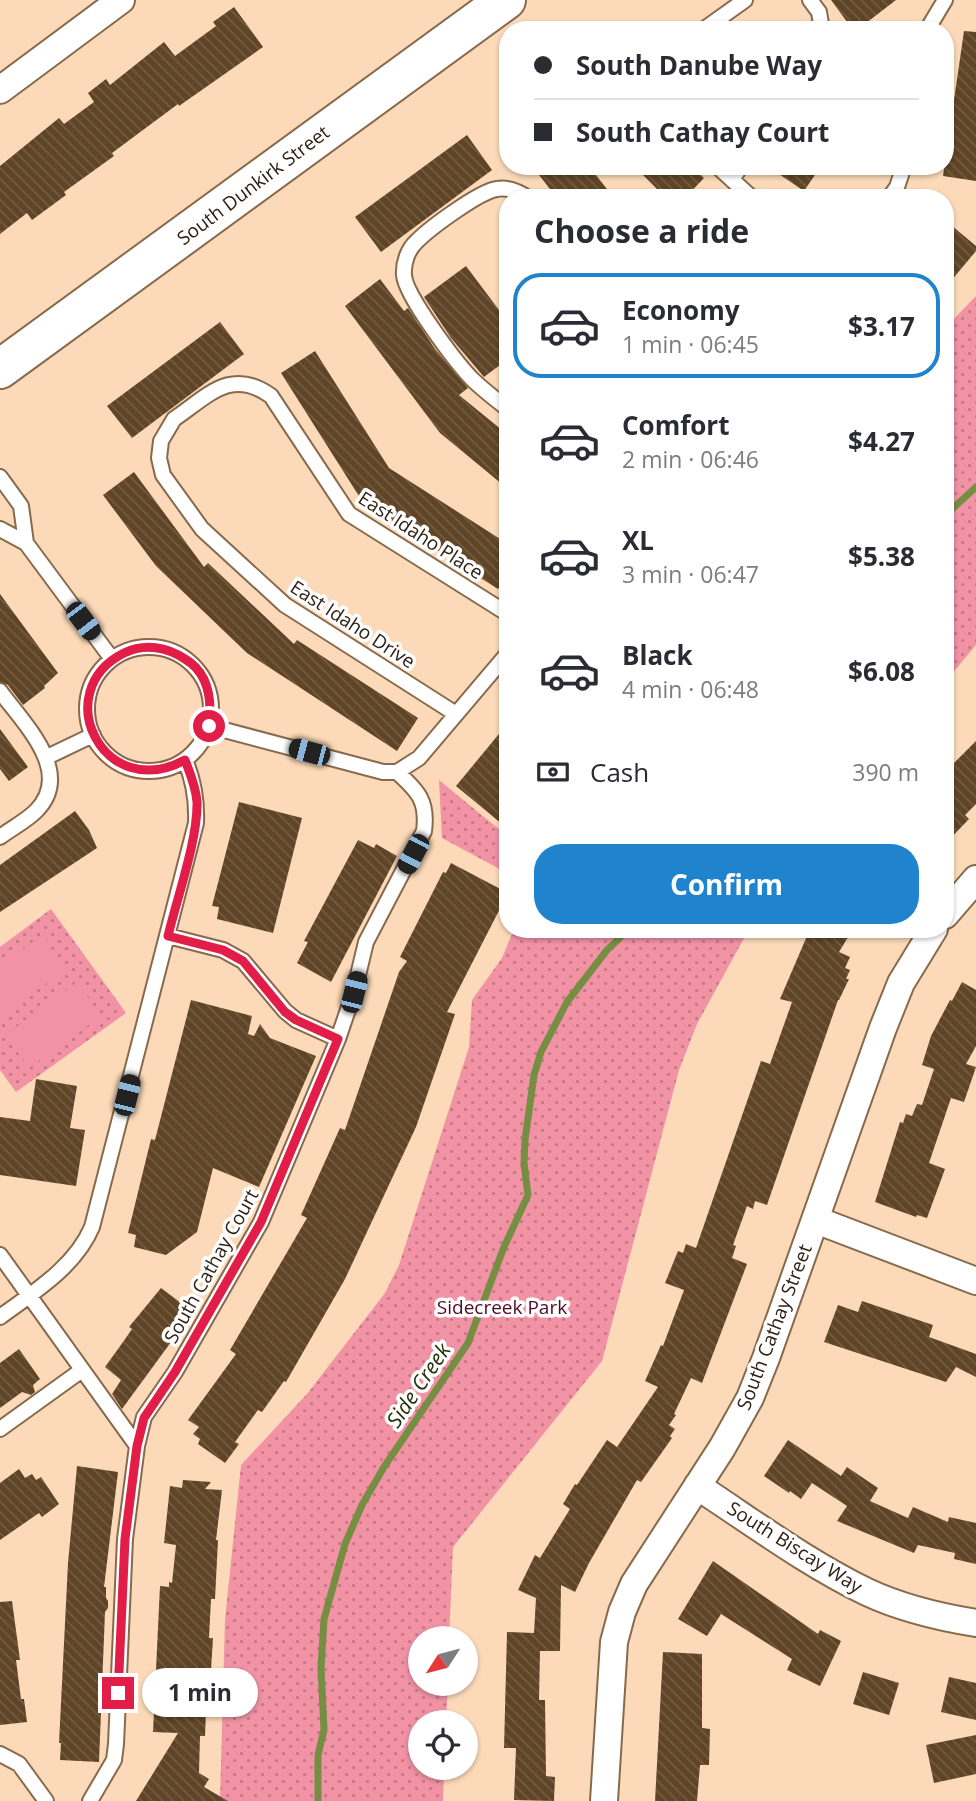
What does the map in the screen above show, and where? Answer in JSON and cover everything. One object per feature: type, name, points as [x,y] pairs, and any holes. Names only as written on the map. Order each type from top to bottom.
[{"type":"main road","name":"South Dunkirk Street","points":[[0,369],[506,0]]},
{"type":"street","points":[[0,90],[121,0]]},
{"type":"street","points":[[954,905],[976,879]]},
{"type":"street","name":"South Cathay Street","points":[[604,1801],[614,1642],[622,1612],[634,1584],[722,1448],[750,1398],[883,1028],[901,983],[928,938]]},
{"type":"street","points":[[816,1220],[976,1281]]},
{"type":"street","name":"South Biscay Way","points":[[697,1486],[833,1574],[869,1593],[908,1608],[976,1623]]},
{"type":"lane","points":[[716,21],[745,0]]},
{"type":"lane","points":[[810,0],[819,12],[820,21]]},
{"type":"lane","points":[[932,21],[945,0]]},
{"type":"lane","points":[[727,175],[742,189]]},
{"type":"lane","points":[[732,180],[735,175]]},
{"type":"lane","points":[[499,190],[482,193],[416,242],[406,257],[404,275],[408,292],[462,368],[472,380],[499,402]]},
{"type":"lane","name":"East Idaho Place","points":[[246,383],[271,396],[349,514],[499,608]]},
{"type":"lane","name":"East Idaho Drive","points":[[246,383],[220,387],[174,419],[161,441],[159,458],[163,475],[202,529],[285,605],[456,714]]},
{"type":"lane","points":[[0,477],[21,506],[26,543]]},
{"type":"lane","points":[[0,529],[26,543],[112,659]]},
{"type":"lane","points":[[149,647],[168,649],[188,660],[200,673],[208,688],[212,706],[209,726],[195,751],[185,760],[170,768],[150,771],[131,768],[113,760],[93,735],[88,713],[89,694],[97,677],[112,659],[132,650],[149,647]]},
{"type":"lane","points":[[209,726],[383,772],[397,772],[419,758],[499,664]]},
{"type":"lane","points":[[0,691],[47,757],[51,780],[46,797],[36,811],[0,836]]},
{"type":"lane","points":[[47,757],[93,735]]},
{"type":"lane","points":[[0,1317],[71,1260],[86,1243],[92,1227],[196,823],[197,799],[185,760]]},
{"type":"lane","name":"South Cathay Court","points":[[90,1801],[114,1760],[125,1539],[137,1446],[144,1418],[175,1372],[261,1222],[338,1039],[354,992],[366,942],[424,831],[426,815],[421,798],[397,772]]},
{"type":"lane","points":[[168,936],[223,950],[243,961],[285,1012],[296,1020],[338,1039]]},
{"type":"lane","points":[[0,1255],[137,1446]]},
{"type":"lane","points":[[0,1429],[82,1370]]},
{"type":"lane","points":[[0,1754],[19,1764],[46,1801]]},
{"type":"green space","points":[[976,296],[976,645],[954,671],[954,319]]},
{"type":"green space","points":[[439,780],[499,829],[499,869],[442,838]]},
{"type":"green space","points":[[51,909],[126,1013],[16,1092],[0,1070],[0,947]]},
{"type":"green space","points":[[42,935],[66,969],[0,1017],[0,966]]},
{"type":"green space","name":"Sidecreek Park","points":[[510,938],[744,938],[697,1024],[679,1070],[602,1361],[453,1547],[450,1626],[408,1626],[408,1696],[447,1696],[447,1710],[408,1710],[408,1780],[444,1780],[443,1801],[220,1801],[225,1620],[241,1465],[307,1394],[385,1293],[399,1265],[469,1047],[472,1000],[502,958]]},
{"type":"green space","points":[[77,982],[101,1016],[29,1068],[5,1035]]},
{"type":"building","points":[[831,0],[896,0],[869,21],[846,21]]},
{"type":"building","points":[[234,7],[263,47],[179,106],[178,104],[112,153],[114,156],[64,192],[66,195],[32,220],[27,213],[0,234],[0,166],[59,118],[64,124],[94,102],[88,93],[106,79],[110,85],[164,42],[175,56],[216,26],[213,22]]},
{"type":"building","points":[[964,31],[976,32],[976,181],[943,176],[954,175],[954,100]]},
{"type":"building","points":[[467,135],[492,170],[381,252],[355,217]]},
{"type":"building","points":[[539,175],[596,175],[607,189],[550,189]]},
{"type":"building","points":[[643,175],[701,175],[704,178],[694,189],[657,189]]},
{"type":"building","points":[[780,175],[815,175],[805,189],[801,189]]},
{"type":"building","points":[[954,228],[976,246],[976,251],[954,277]]},
{"type":"building","points":[[466,266],[499,310],[499,366],[484,377],[451,338],[424,297]]},
{"type":"building","points":[[380,279],[404,311],[408,308],[435,349],[468,388],[459,395],[499,428],[499,482],[440,433],[345,306]]},
{"type":"building","points":[[220,322],[244,354],[132,438],[107,406]]},
{"type":"building","points":[[315,351],[389,468],[499,538],[498,589],[364,504],[281,373]]},
{"type":"building","points":[[134,472],[204,567],[208,563],[294,644],[297,640],[418,718],[397,751],[247,653],[156,566],[103,495]]},
{"type":"building","points":[[0,594],[58,673],[45,688],[23,705],[8,685],[0,682]]},
{"type":"building","points":[[0,729],[28,767],[9,781],[0,769]]},
{"type":"building","points":[[499,734],[499,822],[456,786]]},
{"type":"building","points":[[976,741],[976,804],[965,815],[969,819],[954,835],[954,763]]},
{"type":"building","points":[[239,802],[302,818],[273,933],[217,919],[219,907],[212,906]]},
{"type":"building","points":[[75,811],[89,830],[97,848],[0,912],[0,865]]},
{"type":"building","points":[[358,840],[374,848],[376,844],[397,856],[331,982],[297,963],[308,942],[304,941]]},
{"type":"building","points":[[451,863],[499,888],[499,911],[447,1012],[455,1014],[416,1127],[345,1279],[286,1382],[284,1381],[262,1412],[258,1410],[235,1442],[239,1444],[225,1463],[198,1444],[200,1439],[193,1434],[199,1427],[188,1420],[236,1354],[230,1350],[307,1218],[301,1215],[340,1128],[345,1130],[399,972],[407,961],[400,957],[443,872],[446,873]]},
{"type":"building","points":[[806,938],[848,938],[839,952],[850,957],[845,968],[850,970],[846,979],[849,979],[838,1000],[767,1205],[755,1201],[753,1209],[747,1206],[733,1245],[736,1246],[732,1258],[747,1264],[702,1383],[691,1378],[674,1414],[676,1415],[669,1425],[675,1429],[670,1436],[672,1438],[641,1482],[637,1480],[575,1592],[561,1585],[560,1651],[540,1651],[539,1700],[545,1700],[546,1776],[555,1777],[554,1801],[514,1800],[516,1748],[504,1748],[507,1632],[534,1633],[536,1598],[518,1590],[535,1555],[540,1558],[570,1509],[563,1504],[575,1484],[577,1485],[607,1440],[617,1447],[658,1387],[645,1381],[661,1345],[663,1346],[684,1290],[665,1283],[678,1251],[683,1253],[686,1244],[696,1248],[761,1061],[770,1064],[792,1002],[780,999]]},
{"type":"building","points":[[962,982],[976,990],[976,1046],[966,1064],[976,1067],[964,1102],[951,1098],[929,1163],[945,1169],[927,1218],[916,1217],[875,1202],[900,1122],[903,1123],[906,1114],[912,1116],[917,1104],[922,1105],[934,1069],[922,1065],[931,1036]]},
{"type":"building","points":[[191,1000],[252,1016],[248,1034],[254,1036],[260,1024],[270,1038],[316,1056],[259,1187],[213,1168],[197,1232],[166,1255],[134,1247],[136,1235],[128,1233],[151,1139],[155,1140]]},
{"type":"building","points":[[36,1079],[77,1086],[70,1128],[85,1130],[76,1186],[0,1175],[0,1117],[30,1121]]},
{"type":"building","points":[[161,1288],[193,1312],[122,1409],[112,1394],[121,1380],[105,1367],[132,1329],[129,1327]]},
{"type":"building","points":[[862,1301],[933,1325],[929,1337],[976,1354],[976,1377],[956,1367],[946,1382],[824,1342],[838,1305],[858,1312]]},
{"type":"building","points":[[19,1349],[40,1379],[33,1385],[35,1392],[31,1395],[22,1392],[0,1408],[0,1363]]},
{"type":"building","points":[[788,1440],[841,1476],[847,1467],[878,1488],[870,1501],[908,1518],[913,1507],[948,1522],[949,1517],[976,1523],[976,1564],[954,1559],[955,1553],[918,1545],[914,1553],[837,1521],[847,1506],[812,1483],[801,1499],[790,1491],[789,1493],[764,1476]]},
{"type":"building","points":[[77,1466],[118,1472],[104,1587],[108,1608],[105,1612],[99,1762],[60,1760],[68,1563]]},
{"type":"building","points":[[19,1469],[25,1478],[32,1474],[36,1480],[41,1477],[59,1504],[42,1517],[39,1513],[0,1540],[0,1483]]},
{"type":"building","points":[[183,1480],[211,1482],[205,1489],[222,1490],[216,1540],[215,1599],[211,1599],[209,1638],[213,1638],[210,1686],[207,1686],[205,1736],[200,1736],[199,1773],[209,1779],[204,1787],[228,1801],[136,1801],[178,1733],[153,1732],[160,1586],[169,1587],[169,1582],[172,1583],[176,1545],[164,1543],[170,1486],[182,1488]]},
{"type":"building","points":[[713,1561],[818,1634],[820,1630],[841,1641],[820,1686],[787,1670],[792,1659],[721,1614],[707,1636],[678,1619]]},
{"type":"building","points":[[12,1601],[20,1660],[16,1660],[27,1722],[0,1725],[0,1602]]},
{"type":"building","points":[[663,1652],[702,1654],[702,1728],[710,1729],[709,1765],[700,1765],[697,1801],[655,1801]]},
{"type":"building","points":[[863,1672],[899,1683],[889,1715],[853,1704]]},
{"type":"building","points":[[949,1677],[976,1683],[976,1720],[941,1712]]},
{"type":"building","points":[[976,1735],[976,1774],[934,1783],[926,1745]]},
{"type":"waterway","name":"Side Creek","points":[[954,507],[976,487]]},
{"type":"waterway","name":"Side Creek","points":[[318,1801],[318,1755],[324,1730],[321,1668],[324,1619],[345,1544],[362,1505],[384,1467],[468,1343],[504,1247],[528,1195],[524,1163],[525,1140],[534,1075],[541,1052],[567,1002],[620,938]]},
{"type":"route","points":[[118,1693],[125,1539],[137,1446],[144,1418],[175,1372],[261,1222],[338,1039],[296,1020],[285,1012],[250,966],[243,961],[223,950],[168,936],[196,823],[197,799],[191,774],[185,760],[170,768],[150,771],[131,768],[113,760],[93,735],[88,713],[89,694],[97,677],[112,659],[132,650],[149,647],[168,649],[188,660],[200,673],[208,688],[212,706],[209,726]]}]
